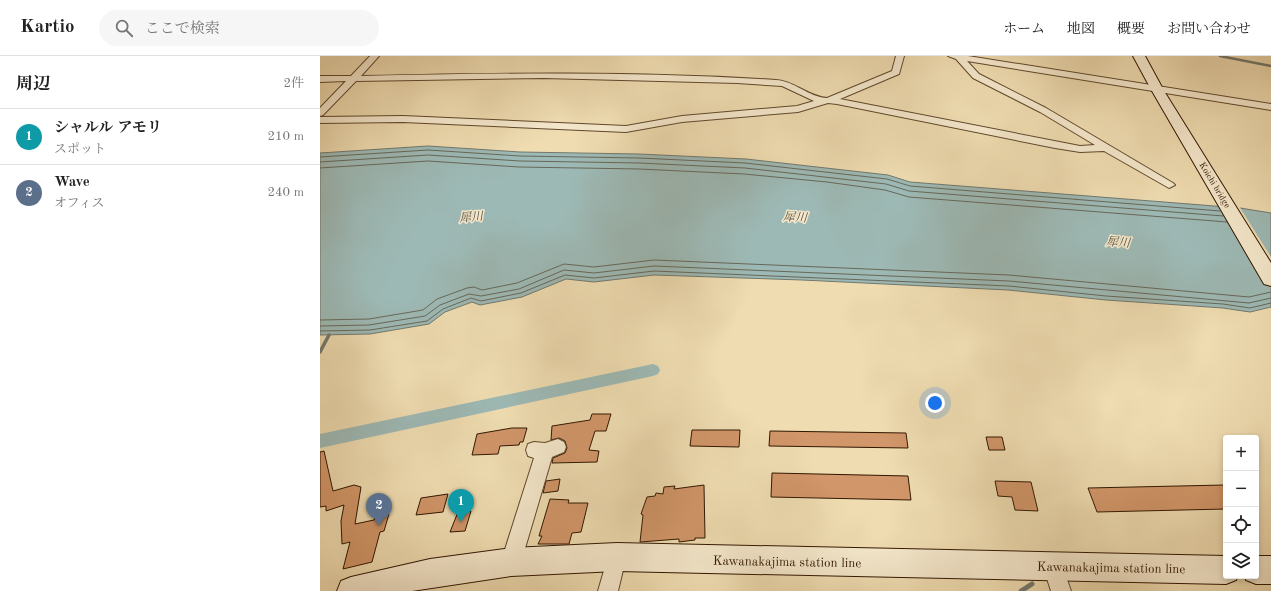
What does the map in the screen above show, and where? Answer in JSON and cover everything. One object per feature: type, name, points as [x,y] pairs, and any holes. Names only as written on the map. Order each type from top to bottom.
[{"type":"main road","points":[[1139,56],[1157,89]]},
{"type":"main road","name":"Koichi bridge","points":[[1157,89],[1271,279]]},
{"type":"main road","name":"Kawanakajima station line","points":[[351,591],[430,573],[511,562],[617,557],[1223,570]]},
{"type":"main road","points":[[1259,570],[1271,570]]},
{"type":"street","points":[[320,114],[375,56]]},
{"type":"street","points":[[320,120],[403,119],[626,128],[682,119],[798,109],[829,100],[896,72],[900,56]]},
{"type":"street","points":[[956,56],[971,57],[1271,107]]},
{"type":"street","points":[[956,56],[976,76],[1043,110],[1104,148],[1169,185]]},
{"type":"street","points":[[320,79],[544,76],[737,80],[784,83],[818,100],[829,100],[1055,145],[1080,149],[1104,148]]},
{"type":"street","points":[[511,562],[545,449]]},
{"type":"street","points":[[608,591],[617,557]]},
{"type":"street","points":[[1053,566],[1061,591]]},
{"type":"water","name":"犀川","points":[[428,146],[520,152],[639,154],[746,159],[888,175],[910,182],[1240,208],[1271,213],[1271,307],[1250,312],[1223,308],[1106,300],[1008,290],[802,280],[654,275],[594,282],[566,279],[522,297],[480,305],[472,302],[445,312],[429,324],[370,334],[320,335],[320,153]]},
{"type":"pier","points":[[1222,205],[1239,206],[1271,257],[1271,288]]},
{"type":"building","points":[[592,414],[611,414],[606,431],[595,431],[589,450],[599,451],[597,462],[552,463],[553,458],[565,453],[567,448],[565,441],[559,438],[551,440],[552,426],[590,420]]},
{"type":"building","points":[[512,428],[527,428],[523,442],[520,442],[519,445],[500,446],[498,454],[472,455],[477,434]]},
{"type":"building","points":[[692,430],[740,430],[739,447],[690,446]]},
{"type":"building","points":[[770,431],[906,433],[908,448],[769,446]]},
{"type":"building","points":[[986,437],[1002,437],[1005,450],[989,450]]},
{"type":"building","points":[[324,451],[333,491],[354,485],[361,487],[355,524],[374,520],[376,516],[389,514],[384,531],[380,532],[372,562],[343,569],[350,542],[342,544],[341,521],[344,505],[326,511],[326,506],[320,507],[320,452]]},
{"type":"building","points":[[772,473],[908,476],[911,500],[771,497]]},
{"type":"building","points":[[560,479],[558,491],[543,493],[546,481]]},
{"type":"building","points":[[995,481],[1031,482],[1038,511],[1015,510],[1012,497],[998,496]]},
{"type":"building","points":[[704,485],[705,538],[695,538],[695,540],[679,542],[679,539],[640,542],[643,515],[641,514],[647,497],[655,496],[656,493],[663,494],[664,487],[675,486],[674,489]]},
{"type":"building","points":[[1223,485],[1223,509],[1097,512],[1088,488]]},
{"type":"building","points":[[448,494],[443,512],[416,515],[421,498]]},
{"type":"building","points":[[550,499],[569,500],[568,503],[588,503],[581,532],[572,533],[569,544],[538,544],[542,536],[539,536]]},
{"type":"building","points":[[471,511],[465,531],[450,532],[458,512]]},
{"type":"waterway","points":[[1220,56],[1271,66]]},
{"type":"waterway","points":[[320,352],[329,335]]},
{"type":"waterway","points":[[320,441],[653,370]]},
{"type":"waterway","points":[[1021,591],[1032,584]]},
{"type":"place","name":"シャルル アモリ","points":[[461,522]]},
{"type":"place","name":"Wave","points":[[379,526]]}]
